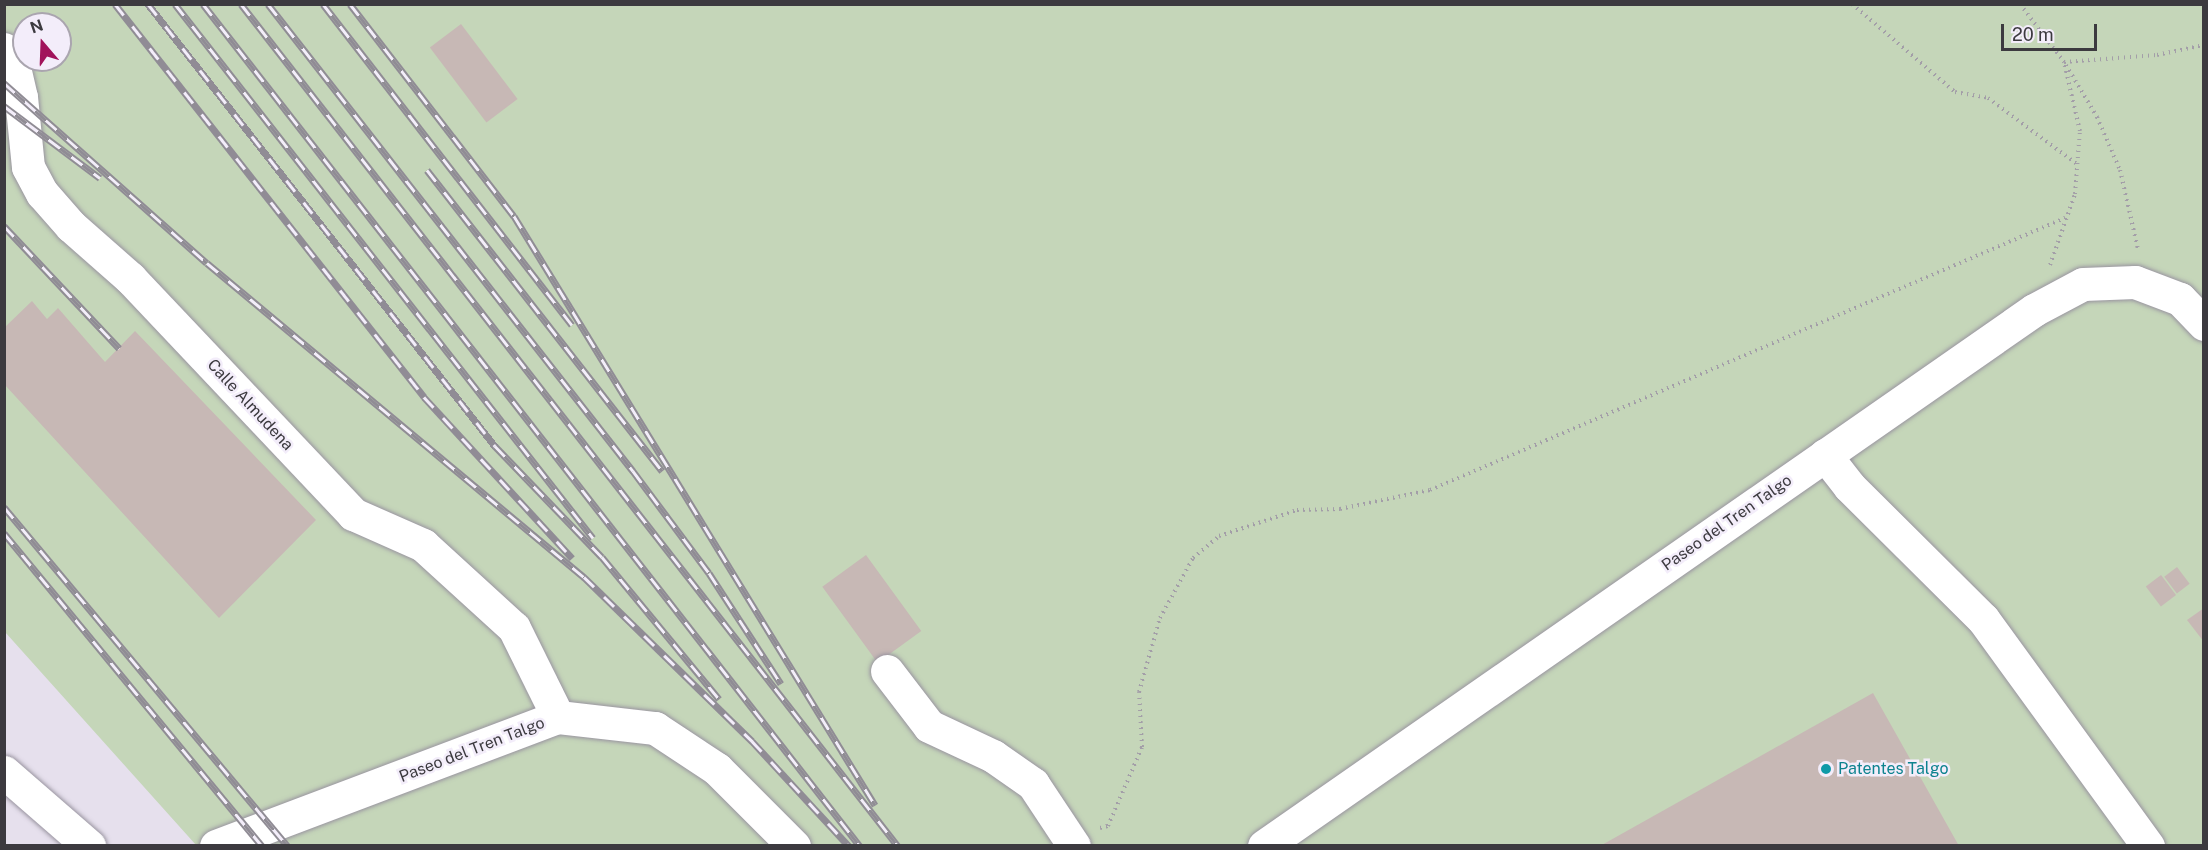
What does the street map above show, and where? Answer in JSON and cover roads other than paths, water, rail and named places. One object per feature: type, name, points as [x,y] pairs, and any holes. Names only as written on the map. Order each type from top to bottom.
[{"type":"street","name":"Calle Almudena","points":[[4,49],[14,67],[21,97],[28,167],[42,193],[71,226],[130,278],[353,514],[423,545],[514,628],[558,717]]},
{"type":"street","name":"Paseo del Tren Talgo","points":[[1264,846],[2034,310],[2083,284],[2135,282],[2180,299],[2204,324]]},
{"type":"street","points":[[1825,455],[1849,486],[1983,619],[2148,846]]},
{"type":"street","points":[[887,671],[929,726],[993,756],[1033,784],[1071,842]]},
{"type":"street","name":"Paseo del Tren Talgo","points":[[216,846],[294,819],[558,717],[655,728],[717,769],[794,846]]},
{"type":"street","points":[[4,772],[81,844]]},
{"type":"street","points":[[4,794],[81,844]]},
{"type":"street","name":"Paseo del Tren Talgo","points":[[256,846],[294,819]]},
{"type":"railway","points":[[115,4],[424,397],[572,558]]},
{"type":"railway","points":[[148,4],[495,446],[602,557],[719,699]]},
{"type":"railway","points":[[175,4],[593,538]]},
{"type":"railway","points":[[203,4],[860,846]]},
{"type":"railway","points":[[241,4],[898,846]]},
{"type":"railway","points":[[268,4],[633,471],[709,573],[781,684]]},
{"type":"railway","points":[[323,4],[572,325]]},
{"type":"railway","points":[[350,4],[514,216],[875,805]]},
{"type":"railway","points":[[4,83],[207,263],[584,577],[752,741],[849,846]]},
{"type":"railway","points":[[4,106],[100,178]]},
{"type":"railway","points":[[427,170],[662,471]]},
{"type":"railway","points":[[4,226],[119,348]]},
{"type":"railway","points":[[4,507],[287,846]]},
{"type":"railway","points":[[4,533],[262,846]]},
{"type":"place","name":"Patentes Talgo","points":[[1826,769]]}]
